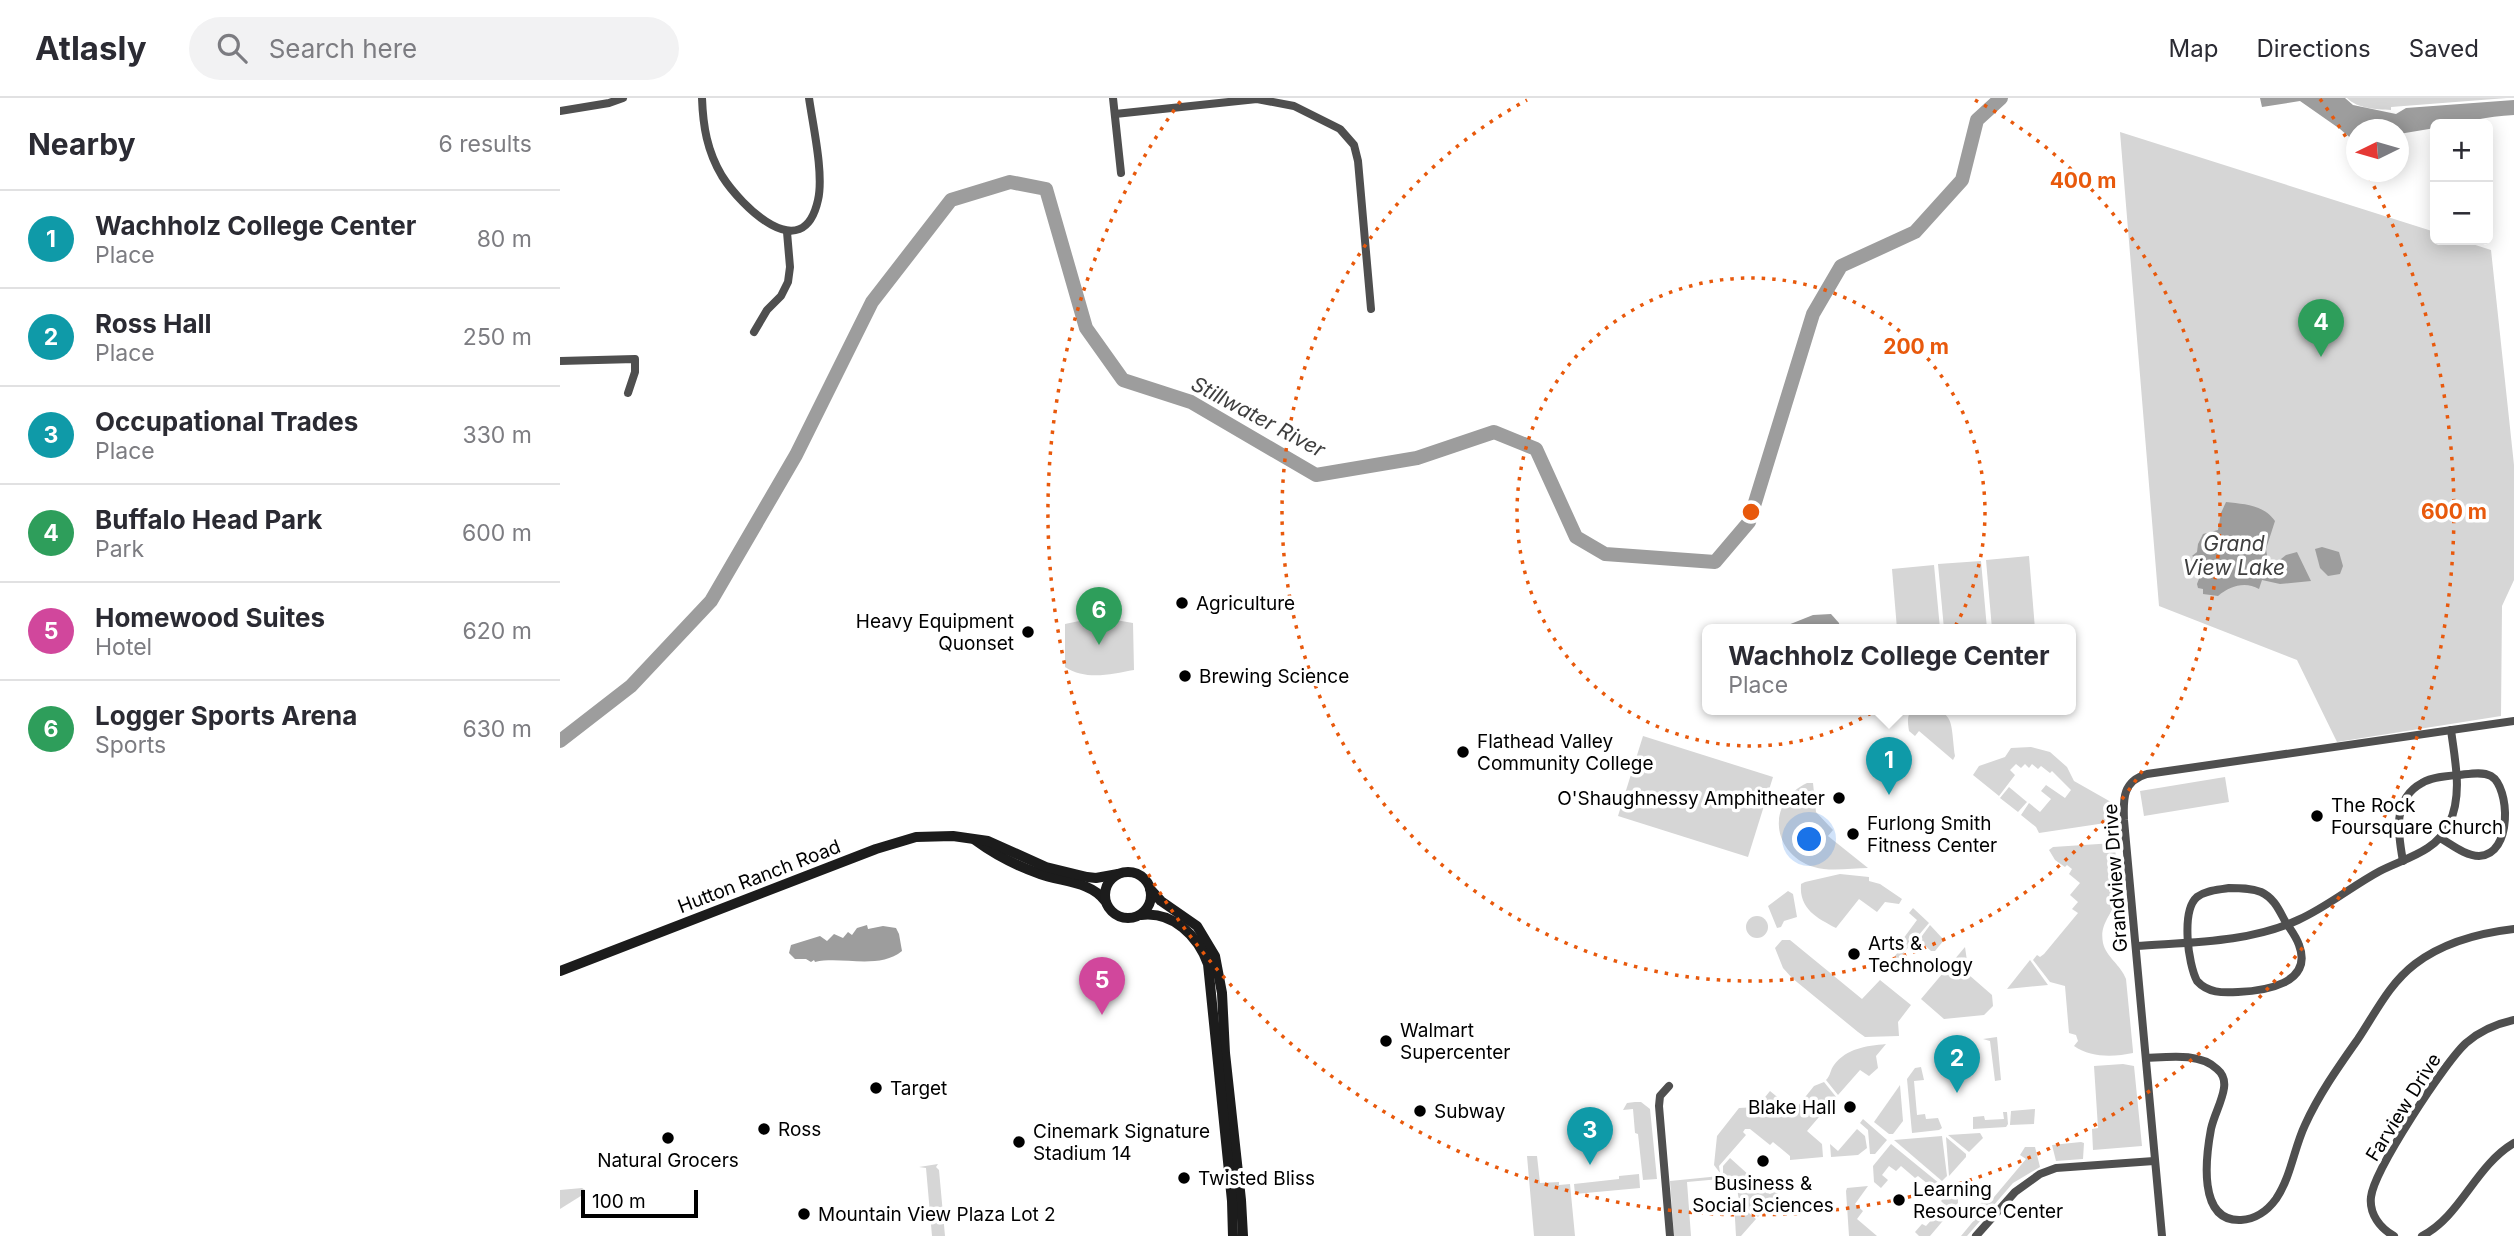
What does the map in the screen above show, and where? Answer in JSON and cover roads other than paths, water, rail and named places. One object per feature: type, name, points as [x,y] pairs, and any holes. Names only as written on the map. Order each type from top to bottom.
[{"type":"main road","name":"Hutton Ranch Road","points":[[560,971],[892,843],[916,837],[936,836],[988,841],[1033,862],[1071,874],[1096,878],[1118,874]]},
{"type":"main road","name":"Hutton Ranch Road","points":[[975,841],[986,849],[1038,873],[1093,889],[1105,901]]},
{"type":"main road","points":[[1233,1236],[1208,964],[1192,936],[1177,923],[1156,914],[1120,918],[1109,909],[1105,901],[1106,887],[1118,874],[1135,873],[1146,880],[1161,901],[1197,926],[1210,945],[1219,970],[1243,1236]]},
{"type":"main road","points":[[1141,915],[1150,903],[1150,889]]},
{"type":"street","points":[[560,111],[623,98]]},
{"type":"street","points":[[702,98],[707,142],[722,175],[757,216],[776,229],[787,232],[800,229],[811,218],[818,200],[820,177],[809,98]]},
{"type":"street","points":[[1113,98],[1121,173]]},
{"type":"street","points":[[1115,114],[1257,99],[1294,106],[1340,129],[1354,145],[1358,161],[1371,309]]},
{"type":"street","points":[[754,332],[788,282],[790,267],[787,232]]},
{"type":"street","points":[[560,361],[635,359],[635,372],[628,393]]},
{"type":"street","name":"Grandview Drive","points":[[2162,1236],[2123,801],[2127,786],[2132,780],[2147,774],[2514,721]]},
{"type":"street","points":[[2136,946],[2244,936],[2287,924],[2312,913],[2371,877],[2425,850],[2440,838],[2454,812],[2456,775],[2451,730]]},
{"type":"street","points":[[2403,861],[2398,821],[2410,794],[2418,785],[2428,780],[2456,775],[2484,774],[2497,781],[2504,809],[2503,835],[2494,850],[2478,856],[2440,838]]},
{"type":"street","points":[[2242,888],[2260,892],[2274,902],[2299,944],[2300,965],[2290,979],[2266,990],[2218,992],[2201,986],[2194,976],[2189,942],[2189,908],[2200,895],[2210,891],[2242,888]]},
{"type":"street","points":[[2146,1058],[2192,1058],[2213,1065],[2222,1075],[2224,1088],[2210,1139],[2207,1184],[2210,1200],[2214,1208],[2227,1218],[2236,1220],[2253,1217],[2268,1208],[2279,1194],[2314,1106],[2388,990],[2409,969],[2442,947],[2473,936],[2514,929]]},
{"type":"street","name":"Farview Drive","points":[[2394,1236],[2381,1227],[2372,1210],[2371,1196],[2378,1175],[2430,1089],[2455,1054],[2477,1034],[2514,1020]]},
{"type":"street","points":[[1669,1086],[1660,1096],[1659,1106],[1670,1236]]},
{"type":"street","points":[[2422,1236],[2446,1217],[2486,1167],[2514,1143]]},
{"type":"street","points":[[1976,1236],[2015,1192],[2040,1174],[2056,1168],[2154,1161]]},
{"type":"water","points":[[2260,98],[2345,98],[2353,105],[2396,114],[2406,108],[2514,100],[2514,115],[2481,119],[2430,119],[2430,129],[2409,132],[2409,119],[2346,119],[2346,134],[2300,101],[2262,107]]},
{"type":"water","name":"Grand View Lake","points":[[2226,502],[2253,506],[2270,516],[2275,521],[2266,549],[2268,561],[2276,563],[2286,555],[2297,552],[2311,581],[2280,584],[2262,580],[2259,589],[2243,585],[2233,587],[2218,596],[2203,594],[2203,589],[2198,588],[2197,584],[2202,571],[2199,567],[2204,566],[2203,561],[2192,556],[2197,552],[2203,534],[2218,530]]},
{"type":"water","points":[[2322,547],[2339,552],[2343,566],[2340,574],[2328,576],[2320,568],[2315,549]]},
{"type":"water","points":[[1831,614],[1839,624],[1790,624],[1813,615]]},
{"type":"water","points":[[867,925],[868,929],[883,926],[896,928],[902,951],[882,960],[815,962],[795,959],[789,953],[791,945],[820,936],[827,941],[834,934],[843,938],[848,932],[852,935],[857,928]]},
{"type":"waterway","name":"Stillwater River","points":[[560,741],[631,686],[711,601],[796,455],[872,302],[951,200],[1010,182],[1046,189],[1086,328],[1123,380],[1191,402],[1316,475],[1417,458],[1494,432],[1536,449],[1576,537],[1605,554],[1715,562],[1749,522],[1813,314],[1841,266],[1915,232],[1962,180],[1977,120],[2001,98]]},
{"type":"place","name":"Buffalo Head Park","points":[[2321,357]]},
{"type":"place","name":"Agriculture","points":[[1182,603]]},
{"type":"place","name":"Heavy Equipment Quonset","points":[[1028,632]]},
{"type":"place","name":"Logger Sports Arena","points":[[1099,645]]},
{"type":"place","name":"Brewing Science","points":[[1185,676]]},
{"type":"place","name":"Flathead Valley Community College","points":[[1463,752]]},
{"type":"place","name":"Wachholz College Center","points":[[1889,795]]},
{"type":"place","name":"O'Shaughnessy Amphitheater","points":[[1839,798]]},
{"type":"place","name":"The Rock Foursquare Church","points":[[2317,816]]},
{"type":"place","name":"Furlong Smith Fitness Center","points":[[1853,834]]},
{"type":"place","name":"Arts & Technology","points":[[1854,954]]},
{"type":"place","name":"Homewood Suites","points":[[1102,1015]]},
{"type":"place","name":"Walmart Supercenter","points":[[1386,1041]]},
{"type":"place","name":"Target","points":[[876,1088]]},
{"type":"place","name":"Ross Hall","points":[[1957,1093]]},
{"type":"place","name":"Blake Hall","points":[[1850,1107]]},
{"type":"place","name":"Subway","points":[[1420,1111]]},
{"type":"place","name":"Ross","points":[[764,1129]]},
{"type":"place","name":"Natural Grocers","points":[[668,1138]]},
{"type":"place","name":"Cinemark Signature Stadium 14","points":[[1019,1142]]},
{"type":"place","name":"Business & Social Sciences","points":[[1763,1161]]},
{"type":"place","name":"Occupational Trades","points":[[1590,1165]]},
{"type":"place","name":"Twisted Bliss","points":[[1184,1178]]},
{"type":"place","name":"Learning Resource Center","points":[[1899,1200]]},
{"type":"place","name":"Mountain View Plaza Lot 2","points":[[804,1214]]}]
